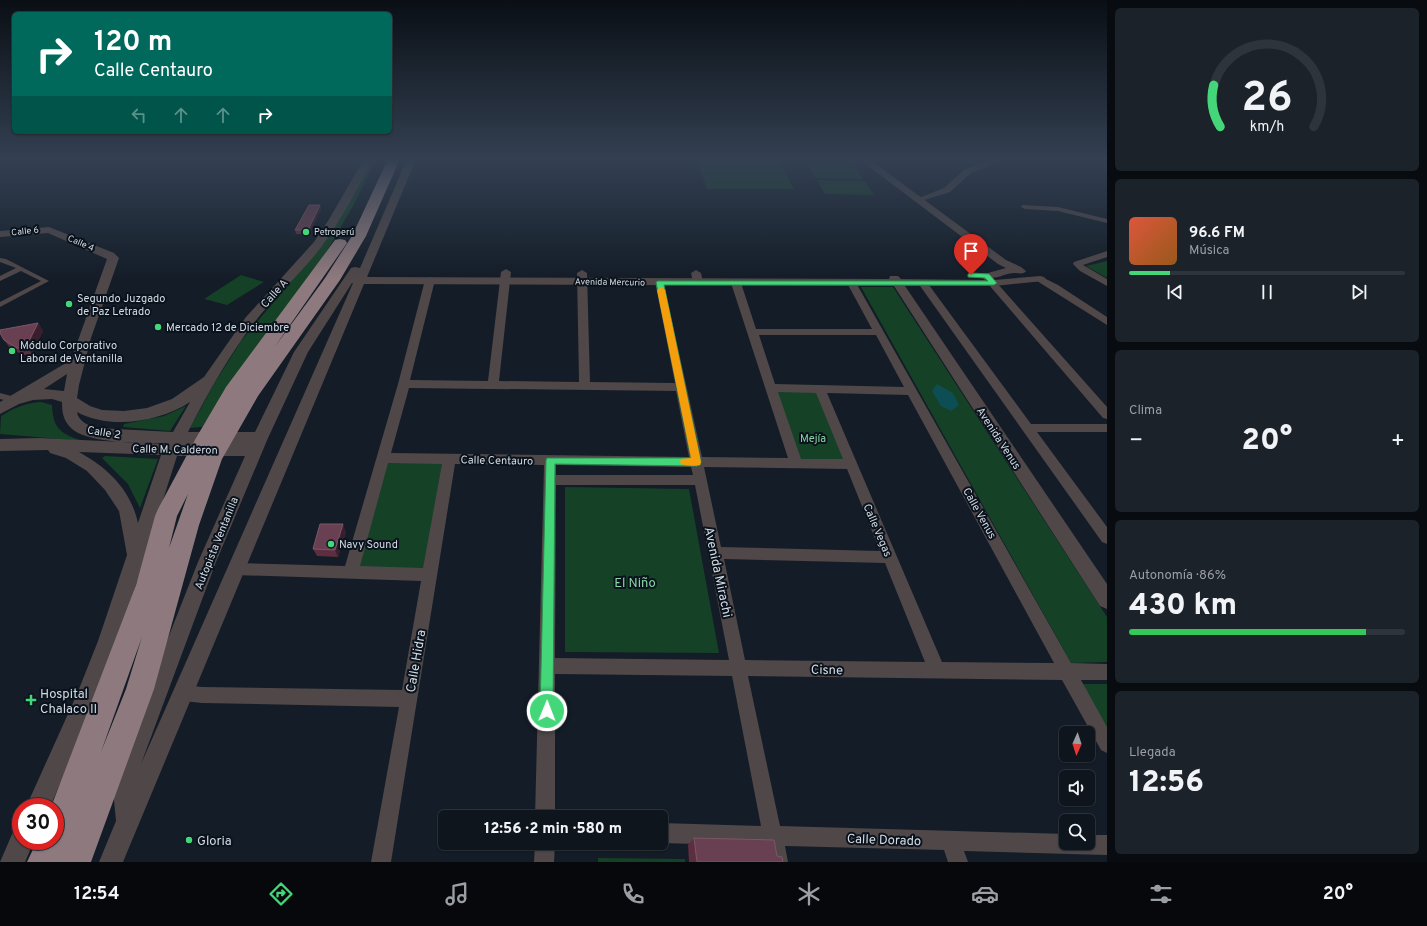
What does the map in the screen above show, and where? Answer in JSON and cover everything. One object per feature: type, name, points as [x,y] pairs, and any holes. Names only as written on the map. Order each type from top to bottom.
[{"type":"highway","points":[[214,444],[241,381],[310,288],[340,243],[362,199]]},
{"type":"highway","points":[[214,444],[332,280],[359,236],[376,199]]},
{"type":"highway","name":"Autopista Ventanilla","points":[[64,814],[148,585],[166,516],[214,444]]},
{"type":"highway","name":"Autopista Ventanilla","points":[[74,862],[140,689],[188,525],[212,458],[214,444]]},
{"type":"highway","points":[[44,862],[50,850]]},
{"type":"street","name":"Calle A","points":[[214,444],[211,378],[250,320],[310,254],[346,199]]},
{"type":"street","points":[[111,862],[236,568],[356,276],[385,226],[396,199]]},
{"type":"street","points":[[918,200],[1002,262],[1055,287],[1107,322]]},
{"type":"street","points":[[1026,207],[1058,209],[1107,221]]},
{"type":"street","name":"Calle 6","points":[[0,234],[49,230]]},
{"type":"street","name":"Calle 4","points":[[49,230],[110,255],[113,258]]},
{"type":"street","points":[[1107,254],[1077,264],[1107,283]]},
{"type":"street","name":"Calle 2","points":[[113,258],[71,385],[69,400],[70,415],[75,424],[89,432],[214,444]]},
{"type":"street","points":[[0,260],[4,260],[46,281],[0,305]]},
{"type":"street","points":[[0,279],[20,269]]},
{"type":"street","name":"Avenida Mercurio","points":[[582,277],[660,282],[697,278],[736,283],[852,283],[894,279],[923,283],[990,279],[1016,269]]},
{"type":"street","name":"Autopista Ventanilla","points":[[42,798],[108,641],[136,558],[214,444],[301,352],[356,276]]},
{"type":"street","name":"Avenida Mercurio","points":[[356,276],[430,280],[506,276]]},
{"type":"street","name":"Avenida Mercurio","points":[[356,276],[1040,279]]},
{"type":"street","points":[[493,385],[506,276]]},
{"type":"street","points":[[582,277],[585,386]]},
{"type":"street","name":"Avenida Venus","points":[[894,279],[1107,600]]},
{"type":"street","points":[[990,279],[1101,402],[1107,415]]},
{"type":"street","points":[[352,572],[404,384],[430,280]]},
{"type":"street","name":"Avenida Mirachi","points":[[660,282],[778,862]]},
{"type":"street","points":[[736,283],[796,463]]},
{"type":"street","name":"Calle Venus","points":[[852,283],[1107,744]]},
{"type":"street","points":[[923,283],[1107,538]]},
{"type":"street","points":[[752,332],[879,332]]},
{"type":"street","points":[[0,409],[78,362]]},
{"type":"street","points":[[0,396],[16,400],[44,394],[58,395],[93,413],[107,416],[125,416],[148,413],[178,402],[211,378]]},
{"type":"street","points":[[404,384],[681,387]]},
{"type":"street","points":[[771,388],[912,391]]},
{"type":"street","name":"Calle Vegas","points":[[820,389],[937,670]]},
{"type":"street","points":[[1028,428],[1107,428]]},
{"type":"street","name":"Calle M. Calderon","points":[[3,444],[214,444]]},
{"type":"street","points":[[39,444],[71,454],[93,467],[111,485],[127,509],[136,558]]},
{"type":"street","name":"Autopista Ventanilla","points":[[129,821],[124,780],[207,562],[214,444]]},
{"type":"street","name":"Calle Centauro","points":[[384,458],[850,464]]},
{"type":"street","name":"Calle Hidra","points":[[381,862],[449,459]]},
{"type":"street","points":[[545,810],[550,460]]},
{"type":"street","points":[[550,480],[700,480]]},
{"type":"street","points":[[715,553],[889,557]]},
{"type":"street","points":[[236,568],[430,575]]},
{"type":"street","name":"Cisne","points":[[547,666],[1107,672]]},
{"type":"street","points":[[183,693],[210,695],[408,699]]},
{"type":"street","name":"Calle Dorado","points":[[668,833],[1107,845]]},
{"type":"street","points":[[950,841],[958,862]]},
{"type":"street","points":[[12,862],[18,850]]},
{"type":"street","points":[[544,862],[545,850]]},
{"type":"green space","points":[[348,199],[356,199],[325,254],[202,427],[190,428],[214,384],[241,341],[315,253]]},
{"type":"green space","points":[[1107,261],[1107,278],[1086,266]]},
{"type":"green space","points":[[241,275],[264,282],[227,305],[204,299]]},
{"type":"green space","points":[[861,287],[893,287],[1107,617],[1107,662],[1071,663]]},
{"type":"green space","name":"Mejía","points":[[775,390],[818,391],[845,461],[798,461]]},
{"type":"green space","points":[[41,402],[52,405],[54,420],[60,430],[69,436],[83,441],[0,434],[1,416],[20,406]]},
{"type":"green space","points":[[186,406],[170,431],[123,427],[124,424],[164,416]]},
{"type":"green space","points":[[105,456],[158,459],[140,508],[128,484],[102,458]]},
{"type":"green space","points":[[384,458],[449,463],[430,570],[353,569]]},
{"type":"green space","name":"El Niño","points":[[565,487],[689,489],[719,653],[565,652]]},
{"type":"green space","points":[[1077,684],[1107,684],[1107,737]]},
{"type":"green space","points":[[598,858],[685,859],[685,862],[598,862]]},
{"type":"shaded area","points":[[937,384],[953,393],[959,405],[951,411],[941,406],[932,391]]},
{"type":"building","points":[[309,205],[320,205],[308,230],[295,230]]},
{"type":"building","points":[[38,323],[26,347],[17,348],[4,340],[0,333],[0,330]]},
{"type":"building","points":[[320,524],[343,524],[335,550],[313,549]]},
{"type":"building","points":[[694,838],[774,840],[777,856],[782,857],[783,862],[697,862]]},
{"type":"slow traffic","points":[[661,290],[697,462],[685,462]]},
{"type":"place","name":"Petroperú","points":[[306,232]]},
{"type":"place","name":"Segundo Juzgado de Paz Letrado","points":[[69,304]]},
{"type":"place","name":"Mercado 12 de Diciembre","points":[[158,327]]},
{"type":"place","name":"Módulo Corporativo Laboral de Ventanilla","points":[[12,351]]},
{"type":"place","name":"Navy Sound","points":[[331,544]]},
{"type":"place","name":"Hospital Chalaco II","points":[[31,700]]},
{"type":"place","name":"Gloria","points":[[189,840]]},
{"type":"route","points":[[547,711],[550,460],[697,462],[660,282],[994,283],[986,276],[971,275]]}]
